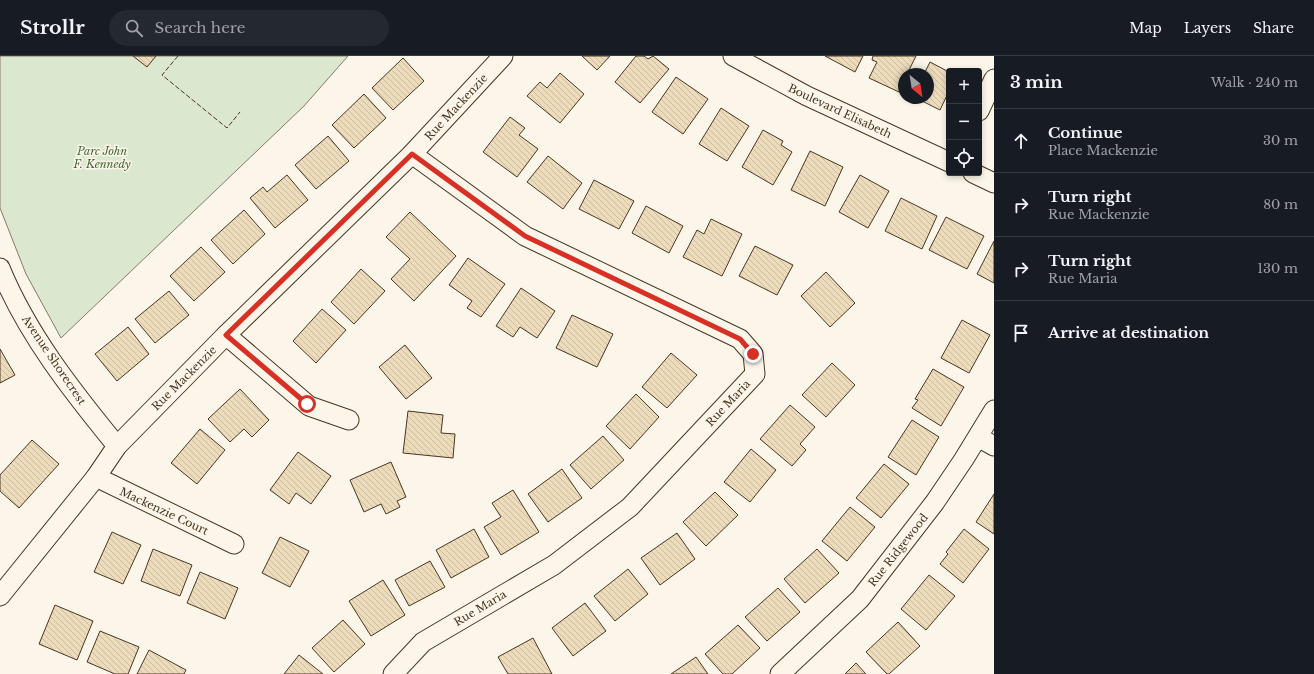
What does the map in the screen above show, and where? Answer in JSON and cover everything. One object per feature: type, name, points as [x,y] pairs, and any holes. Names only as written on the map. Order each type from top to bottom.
[{"type":"street","name":"Rue Mackenzie","points":[[0,596],[96,477],[117,446],[226,335],[412,154],[503,56]]},
{"type":"street","name":"Boulevard Elisabeth","points":[[733,56],[806,96],[946,161]]},
{"type":"street","points":[[982,105],[994,79]]},
{"type":"street","name":"Rue Maria","points":[[393,674],[423,642],[554,564],[630,507],[755,374],[753,354],[740,339],[525,236],[412,154]]},
{"type":"street","points":[[979,176],[994,183]]},
{"type":"street","name":"Avenue Shorecrest","points":[[0,268],[6,284],[47,353],[76,396],[117,446]]},
{"type":"street","points":[[226,335],[309,406],[349,420]]},
{"type":"street","name":"Rue Ridgewood","points":[[780,674],[860,598],[931,508],[986,442],[994,410]]},
{"type":"street","name":"Mackenzie Court","points":[[96,477],[234,544]]},
{"type":"green space","name":"Parc John F. Kennedy","points":[[0,56],[348,56],[304,106],[61,338],[26,274],[0,208]]},
{"type":"building","points":[[133,56],[156,56],[147,67]]},
{"type":"building","points":[[582,56],[610,56],[597,70]]},
{"type":"building","points":[[636,56],[644,56],[648,59],[653,56],[669,69],[640,103],[615,82]]},
{"type":"building","points":[[825,56],[863,56],[855,72]]},
{"type":"building","points":[[873,56],[916,56],[910,68],[898,68],[898,92],[869,78],[877,62],[872,60]]},
{"type":"building","points":[[403,58],[424,81],[393,110],[372,88]]},
{"type":"building","points":[[930,62],[946,70],[946,97],[940,110],[928,104],[934,104],[934,68],[927,68]]},
{"type":"building","points":[[560,73],[584,94],[560,123],[527,96],[540,82],[547,88]]},
{"type":"building","points":[[676,77],[708,99],[683,134],[652,112]]},
{"type":"building","points":[[364,94],[386,118],[354,148],[332,125]]},
{"type":"building","points":[[721,108],[749,126],[727,161],[699,144]]},
{"type":"building","points":[[510,117],[525,128],[519,135],[538,149],[517,177],[483,152]]},
{"type":"building","points":[[763,130],[783,141],[781,145],[792,152],[773,185],[742,167]]},
{"type":"building","points":[[328,136],[349,161],[316,189],[295,165]]},
{"type":"building","points":[[810,151],[843,167],[825,206],[791,190]]},
{"type":"building","points":[[548,156],[582,183],[563,209],[527,182]]},
{"type":"building","points":[[287,175],[308,200],[275,228],[250,198],[263,187],[267,192]]},
{"type":"building","points":[[860,175],[889,191],[868,228],[839,212]]},
{"type":"building","points":[[594,180],[634,201],[619,229],[579,209]]},
{"type":"building","points":[[901,198],[937,216],[922,249],[885,231]]},
{"type":"building","points":[[646,206],[683,226],[669,253],[632,233]]},
{"type":"building","points":[[244,210],[265,234],[233,264],[211,240]]},
{"type":"building","points":[[410,212],[456,256],[414,301],[391,279],[410,259],[386,237]]},
{"type":"building","points":[[946,217],[984,236],[967,269],[929,250]]},
{"type":"building","points":[[711,219],[742,234],[722,276],[683,257],[697,230],[704,234]]},
{"type":"building","points":[[994,241],[994,283],[977,274]]},
{"type":"building","points":[[755,246],[793,265],[777,295],[739,276]]},
{"type":"building","points":[[201,247],[225,272],[194,301],[170,276]]},
{"type":"building","points":[[468,258],[505,284],[481,317],[467,308],[472,301],[449,285]]},
{"type":"building","points":[[361,269],[385,291],[354,324],[331,302]]},
{"type":"building","points":[[826,272],[855,303],[830,327],[801,296]]},
{"type":"building","points":[[521,288],[555,311],[537,338],[520,327],[513,337],[496,326]]},
{"type":"building","points":[[169,291],[189,315],[155,343],[135,319]]},
{"type":"building","points":[[322,309],[346,330],[316,363],[293,341]]},
{"type":"building","points":[[572,315],[613,334],[597,367],[556,348]]},
{"type":"building","points":[[962,320],[990,335],[969,373],[941,358]]},
{"type":"building","points":[[128,327],[149,354],[117,381],[95,354]]},
{"type":"building","points":[[405,345],[432,378],[406,399],[379,367]]},
{"type":"building","points":[[0,349],[15,375],[0,383]]},
{"type":"building","points":[[671,353],[697,375],[667,408],[642,387]]},
{"type":"building","points":[[832,363],[855,385],[826,417],[802,395]]},
{"type":"building","points":[[933,369],[964,387],[941,426],[912,408],[918,400],[915,399]]},
{"type":"building","points":[[240,389],[269,420],[252,437],[244,429],[230,442],[208,419]]},
{"type":"building","points":[[636,394],[659,417],[630,449],[606,426]]},
{"type":"building","points":[[790,405],[815,427],[800,444],[806,450],[792,466],[760,439]]},
{"type":"building","points":[[408,411],[443,415],[441,433],[455,434],[453,458],[403,453]]},
{"type":"building","points":[[912,420],[939,437],[916,475],[888,457]]},
{"type":"building","points":[[200,429],[225,450],[197,484],[171,463]]},
{"type":"building","points":[[603,436],[624,460],[591,489],[570,465]]},
{"type":"building","points":[[32,440],[59,464],[19,508],[0,491],[0,475]]},
{"type":"building","points":[[751,449],[776,470],[750,502],[724,482]]},
{"type":"building","points":[[298,452],[331,476],[311,504],[296,493],[289,504],[270,490]]},
{"type":"building","points":[[391,462],[406,497],[397,501],[400,507],[386,514],[381,504],[364,512],[350,480]]},
{"type":"building","points":[[884,464],[909,484],[881,518],[856,498]]},
{"type":"building","points":[[562,469],[582,498],[548,522],[528,494]]},
{"type":"building","points":[[513,490],[539,532],[501,555],[484,527],[501,517],[492,503]]},
{"type":"building","points":[[715,492],[738,515],[706,546],[683,522]]},
{"type":"building","points":[[994,494],[994,534],[976,522]]},
{"type":"building","points":[[850,507],[875,527],[847,561],[822,541]]},
{"type":"building","points":[[474,529],[489,557],[451,578],[436,550]]},
{"type":"building","points":[[964,529],[989,549],[963,583],[940,564],[948,554],[946,552]]},
{"type":"building","points":[[112,532],[141,545],[123,584],[94,572]]},
{"type":"building","points":[[677,533],[695,559],[660,585],[641,558]]},
{"type":"building","points":[[280,537],[309,551],[290,587],[262,573]]},
{"type":"building","points":[[153,549],[192,565],[180,596],[141,581]]},
{"type":"building","points":[[817,549],[839,573],[805,603],[784,579]]},
{"type":"building","points":[[430,561],[445,587],[409,606],[395,580]]},
{"type":"building","points":[[628,569],[648,594],[615,621],[594,596]]},
{"type":"building","points":[[200,572],[238,588],[225,619],[187,603]]},
{"type":"building","points":[[929,575],[955,596],[926,630],[901,609]]},
{"type":"building","points":[[383,580],[405,615],[371,636],[349,601]]},
{"type":"building","points":[[778,588],[800,612],[767,641],[745,617]]},
{"type":"building","points":[[585,603],[606,631],[573,656],[552,628]]},
{"type":"building","points":[[55,605],[93,621],[77,660],[39,644]]},
{"type":"building","points":[[343,620],[365,644],[334,672],[312,648]]},
{"type":"building","points":[[898,622],[920,646],[889,674],[887,674],[866,652]]},
{"type":"building","points":[[738,625],[760,648],[732,674],[723,674],[705,654]]},
{"type":"building","points":[[100,631],[139,647],[128,674],[115,674],[87,662]]},
{"type":"building","points":[[533,638],[552,674],[508,674],[498,657]]},
{"type":"building","points":[[149,650],[186,670],[184,674],[137,674]]},
{"type":"building","points":[[299,655],[323,674],[284,674]]},
{"type":"building","points":[[696,657],[708,674],[671,674]]},
{"type":"building","points":[[856,663],[866,674],[845,674]]},
{"type":"fence","points":[[178,56],[162,75],[227,128],[240,112]]},
{"type":"route","points":[[307,404],[226,335],[412,154],[525,236],[740,339],[753,354]]}]
